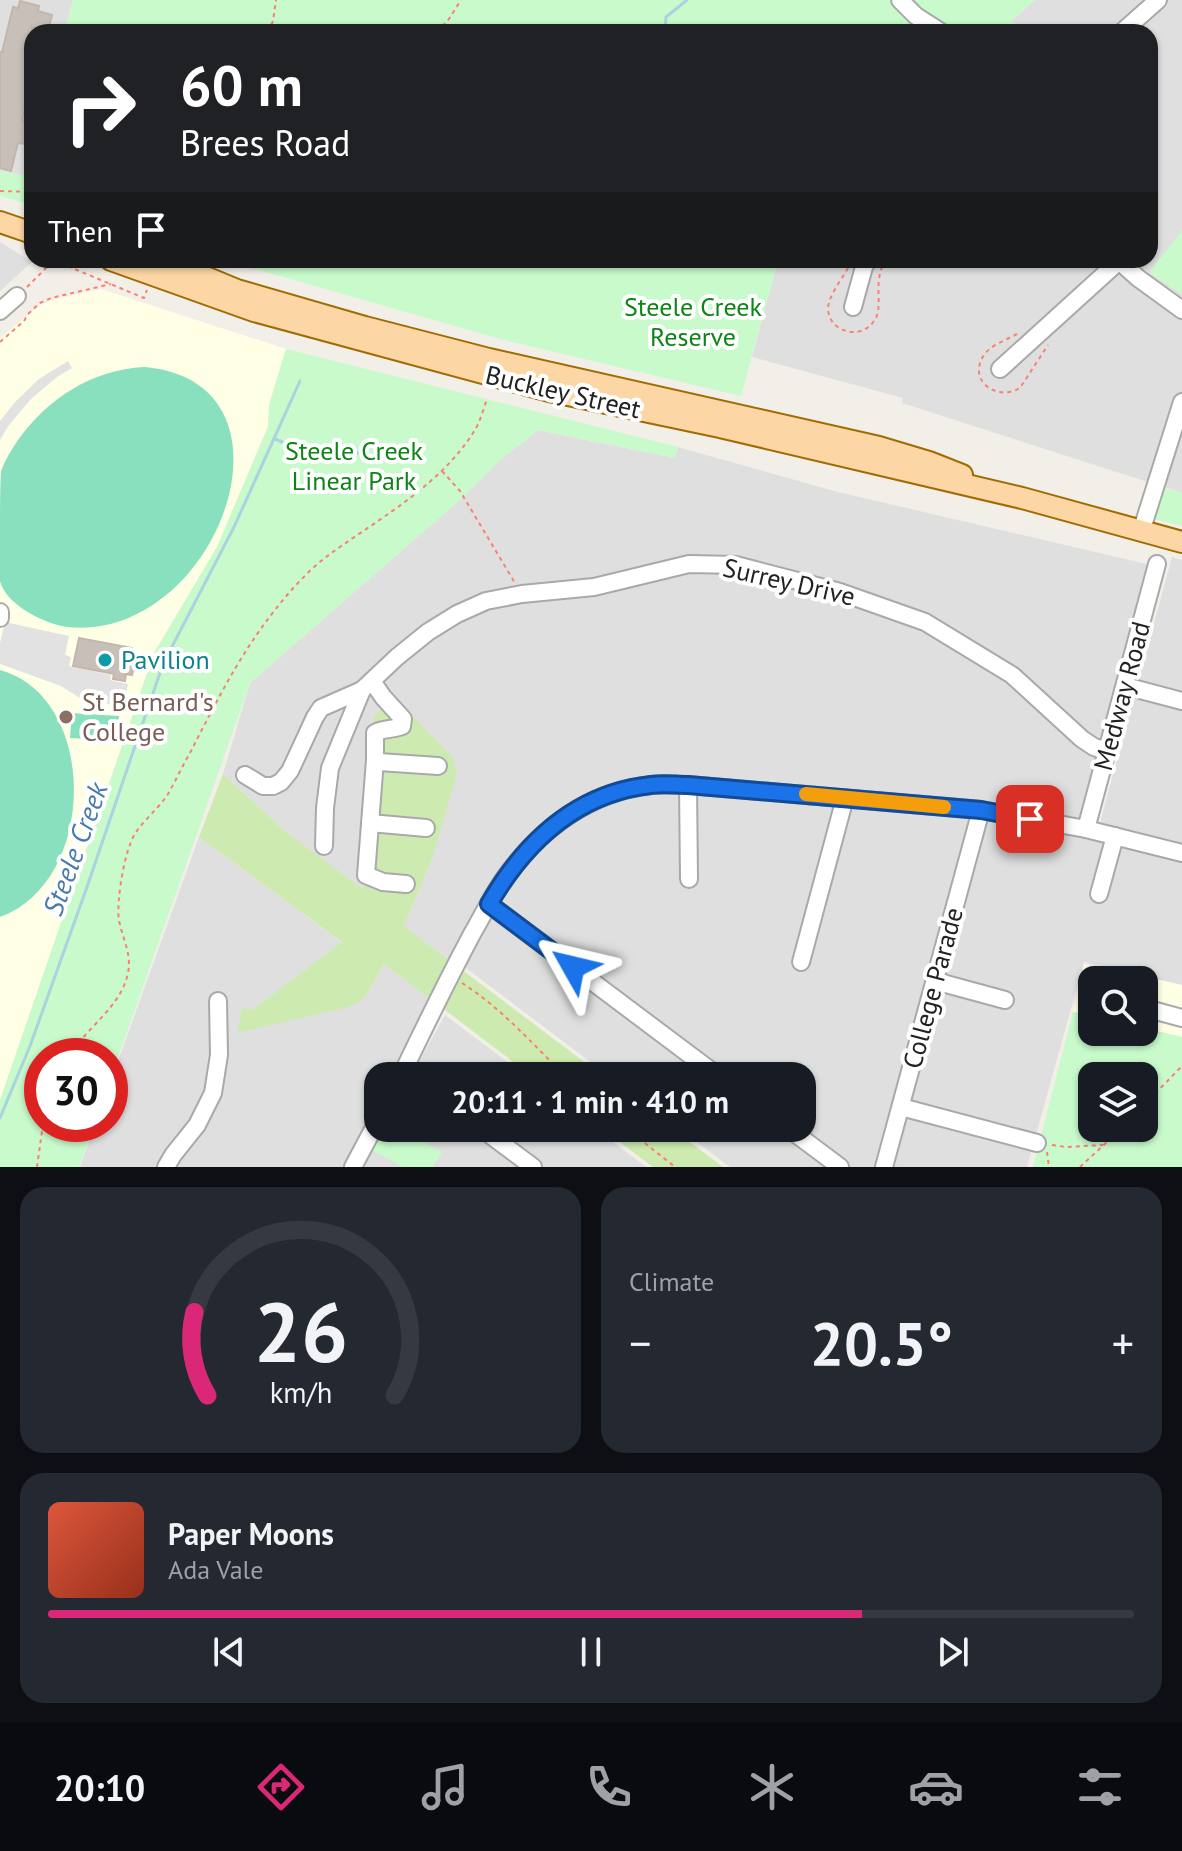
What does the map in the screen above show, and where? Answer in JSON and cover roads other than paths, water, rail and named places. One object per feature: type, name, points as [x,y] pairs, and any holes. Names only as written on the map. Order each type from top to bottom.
[{"type":"main road","points":[[0,210],[24,218]]},
{"type":"main road","points":[[0,222],[24,230]]},
{"type":"main road","name":"Buckley Street","points":[[133,268],[254,311],[549,391],[720,427],[1022,498],[1182,542]]},
{"type":"main road","name":"Buckley Street","points":[[184,268],[237,290],[489,359],[879,447],[929,462],[1022,498]]},
{"type":"street","points":[[900,0],[928,24]]},
{"type":"street","points":[[1131,24],[1158,0]]},
{"type":"street","points":[[853,307],[864,268]]},
{"type":"street","points":[[1000,369],[1111,268]]},
{"type":"street","points":[[1127,268],[1182,310]]},
{"type":"street","points":[[0,311],[17,296]]},
{"type":"street","points":[[1141,532],[1182,402]]},
{"type":"street","name":"Surrey Drive","points":[[367,686],[428,632],[486,601],[594,587],[689,564],[736,565],[840,592],[925,622],[1012,675],[1082,739],[1107,751]]},
{"type":"street","name":"Medway Road","points":[[1086,829],[1157,564]]},
{"type":"street","points":[[367,686],[383,697],[403,719],[402,726],[375,733],[366,875],[383,882],[406,884]]},
{"type":"street","points":[[245,775],[263,786],[281,782],[290,771],[321,708],[367,686]]},
{"type":"street","points":[[324,846],[330,768],[367,686]]},
{"type":"street","points":[[1125,686],[1182,701]]},
{"type":"street","points":[[375,760],[438,766]]},
{"type":"street","points":[[408,1062],[489,904],[521,856],[568,815],[622,791],[652,785],[688,785],[981,810],[1086,829],[1182,853]]},
{"type":"street","points":[[688,785],[689,879]]},
{"type":"street","points":[[801,962],[845,798]]},
{"type":"street","name":"College Parade","points":[[884,1167],[981,810]]},
{"type":"street","points":[[370,823],[426,828]]},
{"type":"street","points":[[1099,894],[1115,836]]},
{"type":"street","points":[[489,904],[699,1062]]},
{"type":"street","points":[[935,981],[1005,1000]]},
{"type":"street","points":[[166,1167],[197,1125],[213,1093],[219,1055],[218,1001]]},
{"type":"street","points":[[1158,1012],[1182,1018]]},
{"type":"street","points":[[901,1107],[1042,1145]]},
{"type":"street","points":[[353,1167],[366,1142]]},
{"type":"street","points":[[495,1142],[513,1160],[533,1167]]},
{"type":"street","points":[[807,1142],[840,1167]]},
{"type":"waterway","name":"Steele Creek","points":[[666,24],[666,17],[687,0]]},
{"type":"waterway","name":"Steele Creek","points":[[0,1118],[30,1046],[163,664],[234,527],[300,381]]},
{"type":"waterway","points":[[275,439],[309,453],[343,449],[362,454]]},
{"type":"place","name":"Pavilion","points":[[105,660]]},
{"type":"place","name":"St Bernard's College","points":[[66,717]]},
{"type":"park label","name":"Steele Creek Reserve","points":[[693,322]]},
{"type":"park label","name":"Steele Creek Linear Park","points":[[354,466]]}]
